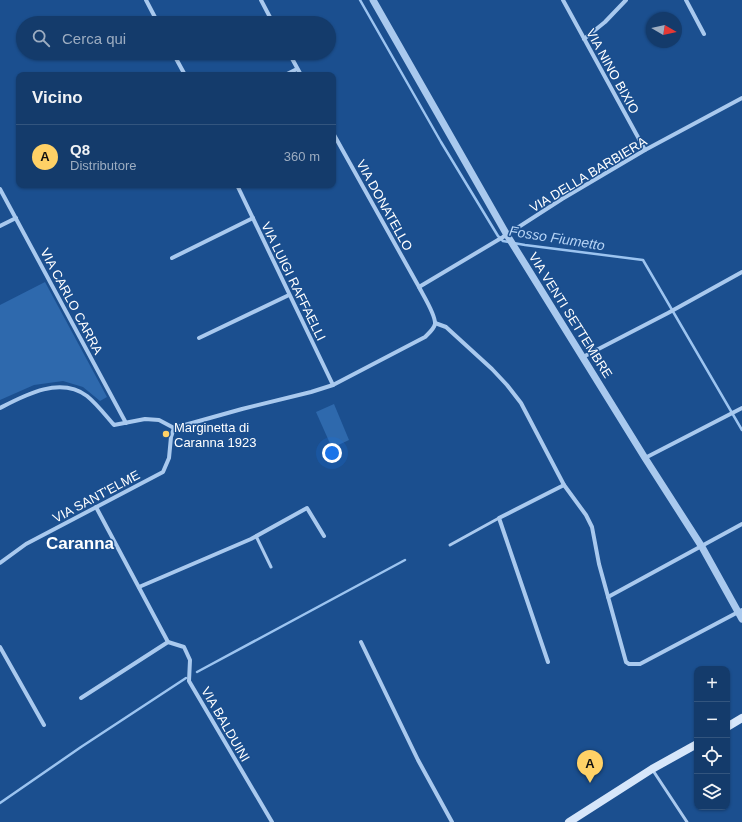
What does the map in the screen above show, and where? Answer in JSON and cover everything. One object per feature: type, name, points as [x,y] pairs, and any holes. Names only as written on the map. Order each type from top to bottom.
[{"type":"main road","points":[[730,725],[742,718]]},
{"type":"main road","points":[[569,822],[652,769],[694,746]]},
{"type":"street","points":[[146,0],[154,16]]},
{"type":"street","points":[[261,0],[269,16]]},
{"type":"street","name":"VIA VENTI SETTEMBRE","points":[[373,0],[507,237],[702,547],[741,614]]},
{"type":"street","name":"VIA NINO BIXIO","points":[[563,0],[645,150]]},
{"type":"street","points":[[584,39],[605,22],[626,0]]},
{"type":"street","points":[[686,0],[704,34]]},
{"type":"street","points":[[177,60],[183,72]]},
{"type":"street","points":[[292,60],[298,72]]},
{"type":"street","points":[[291,72],[297,69]]},
{"type":"street","name":"VIA DELLA BARBIERA","points":[[419,287],[495,242],[507,237],[562,199],[645,150],[742,98]]},
{"type":"street","name":"VIA DONATELLO","points":[[336,138],[419,287]]},
{"type":"street","name":"VIA LUIGI RAFFAELLI","points":[[238,188],[333,385]]},
{"type":"street","name":"VIA CARLO CARRA","points":[[0,189],[126,423]]},
{"type":"street","points":[[0,226],[16,218]]},
{"type":"street","points":[[172,258],[253,218]]},
{"type":"street","points":[[583,358],[742,272]]},
{"type":"street","points":[[0,408],[39,391],[50,388],[62,388],[79,392],[86,396],[114,425],[145,419],[158,420],[174,428],[311,392],[333,385],[425,337],[432,330],[435,323],[434,317],[419,287]]},
{"type":"street","points":[[199,338],[289,295]]},
{"type":"street","points":[[435,323],[446,327],[492,369],[507,385],[521,403],[564,485],[586,515],[592,526],[599,564],[626,662],[629,664],[640,664],[741,614]]},
{"type":"street","points":[[645,458],[742,408]]},
{"type":"street","name":"VIA SANT'ELME","points":[[0,563],[26,544],[163,472],[169,458],[171,438],[174,428]]},
{"type":"street","points":[[548,662],[498,518],[564,485]]},
{"type":"street","points":[[81,698],[168,642],[96,507]]},
{"type":"street","points":[[139,587],[256,536],[307,508],[324,536]]},
{"type":"street","points":[[608,596],[702,547],[742,524]]},
{"type":"street","name":"VIA BALDUINI","points":[[168,642],[184,647],[190,660],[189,681],[272,822]]},
{"type":"street","points":[[361,642],[418,760],[452,822]]},
{"type":"street","points":[[0,647],[44,725]]},
{"type":"lane","points":[[450,545],[498,518]]},
{"type":"lane","points":[[256,536],[272,568]]},
{"type":"lane","points":[[652,769],[687,822]]},
{"type":"shaded area","points":[[45,282],[107,397],[100,401],[83,387],[63,381],[34,385],[0,400],[0,305]]},
{"type":"shaded area","points":[[334,404],[349,440],[332,448],[316,412]]},
{"type":"waterway","name":"Fosso Fiumetto","points":[[360,0],[441,142],[498,236],[503,241],[525,245],[643,260],[742,430]]},
{"type":"waterway","points":[[197,672],[405,560]]},
{"type":"waterway","points":[[0,803],[81,747],[186,678]]},
{"type":"place","name":"Marginetta di Caranna 1923","points":[[166,434]]},
{"type":"place","name":"Q8","points":[[590,783]]},
{"type":"district","name":"Caranna","points":[[80,543]]}]
